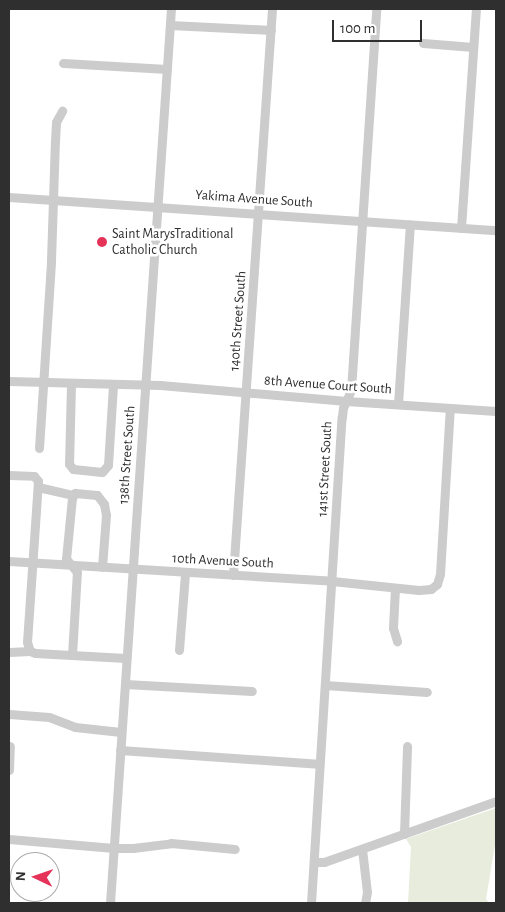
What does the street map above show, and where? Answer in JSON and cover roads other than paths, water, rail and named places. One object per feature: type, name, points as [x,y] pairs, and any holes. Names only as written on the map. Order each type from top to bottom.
[{"type":"street","name":"138th Street South","points":[[110,903],[171,9]]},
{"type":"street","name":"140th Street South","points":[[233,576],[260,213],[272,9]]},
{"type":"street","name":"141st Street South","points":[[310,903],[342,416],[351,390],[376,9]]},
{"type":"street","points":[[461,228],[476,9]]},
{"type":"street","points":[[170,25],[271,30]]},
{"type":"street","points":[[423,43],[473,47]]},
{"type":"street","points":[[63,63],[167,69]]},
{"type":"street","points":[[39,448],[56,122],[62,111]]},
{"type":"street","name":"Yakima Avenue South","points":[[9,197],[496,230]]},
{"type":"street","points":[[398,404],[410,224]]},
{"type":"street","name":"8th Avenue Court South","points":[[9,381],[113,386],[160,386],[496,411]]},
{"type":"street","points":[[71,384],[69,464],[73,469],[102,472],[108,465],[113,386]]},
{"type":"street","name":"10th Avenue South","points":[[9,561],[332,581],[425,590],[435,586],[439,579],[450,408]]},
{"type":"street","points":[[9,475],[36,478],[38,484],[27,642],[30,651]]},
{"type":"street","points":[[38,484],[72,495],[75,493],[95,494],[104,504],[106,515],[102,567]]},
{"type":"street","points":[[72,495],[66,559],[77,572],[72,655]]},
{"type":"street","points":[[179,650],[185,573]]},
{"type":"street","points":[[395,588],[393,628],[397,641]]},
{"type":"street","points":[[9,652],[30,651],[126,658]]},
{"type":"street","points":[[125,684],[252,691]]},
{"type":"street","points":[[325,685],[427,692]]},
{"type":"street","points":[[9,714],[49,717],[75,727],[121,732]]},
{"type":"street","points":[[9,770],[10,746]]},
{"type":"street","points":[[404,834],[407,746]]},
{"type":"street","points":[[120,750],[318,764]]},
{"type":"street","points":[[314,862],[324,862],[496,801]]},
{"type":"street","points":[[9,839],[114,848],[132,848],[172,843],[235,849]]},
{"type":"street","points":[[362,849],[367,892],[365,903]]},
{"type":"place","name":"Saint MarysTraditional Catholic Church","points":[[102,242]]}]
